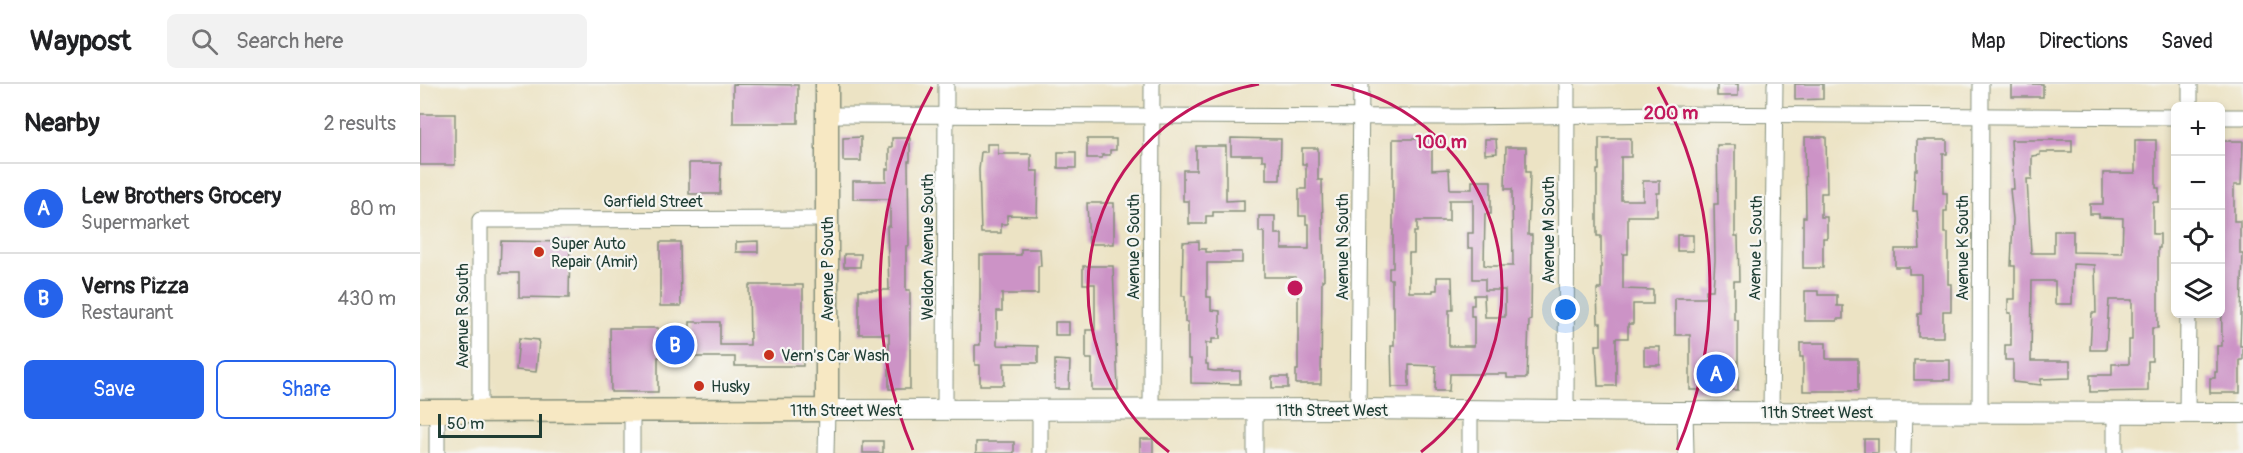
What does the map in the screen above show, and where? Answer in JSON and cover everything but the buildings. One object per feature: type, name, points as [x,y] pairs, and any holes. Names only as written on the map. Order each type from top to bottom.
[{"type":"main road","name":"Avenue P South","points":[[827,84],[827,410]]},
{"type":"main road","name":"11th Street West","points":[[428,411],[827,410]]},
{"type":"street","name":"Weldon Avenue South","points":[[945,410],[946,84]]},
{"type":"street","name":"Avenue O South","points":[[1150,409],[1152,84]]},
{"type":"street","name":"Avenue N South","points":[[1358,409],[1361,84]]},
{"type":"street","name":"Avenue M South","points":[[1566,412],[1567,84]]},
{"type":"street","name":"Avenue L South","points":[[1771,412],[1774,84]]},
{"type":"street","name":"Avenue K South","points":[[1980,413],[1981,84]]},
{"type":"street","points":[[2190,84],[2190,102]]},
{"type":"street","points":[[827,115],[1566,116],[1668,114],[2171,117]]},
{"type":"street","points":[[2225,117],[2243,117]]},
{"type":"street","name":"Garfield Street","points":[[480,220],[827,219]]},
{"type":"street","name":"Avenue R South","points":[[480,220],[480,411]]},
{"type":"street","points":[[2187,413],[2188,318]]},
{"type":"street","name":"11th Street West","points":[[827,410],[1255,411],[1358,409],[1566,412],[2243,413]]},
{"type":"street","name":"Avenue P South","points":[[826,453],[827,410]]},
{"type":"street","points":[[1040,410],[1040,453]]},
{"type":"street","points":[[428,411],[437,453]]},
{"type":"street","points":[[632,411],[632,453]]},
{"type":"street","points":[[1255,411],[1255,453]]},
{"type":"street","points":[[1470,411],[1470,453]]},
{"type":"street","points":[[1685,412],[1686,453]]},
{"type":"street","points":[[1903,453],[1904,412]]},
{"type":"street","points":[[2115,414],[2115,453]]},
{"type":"place","name":"Super Auto Repair (Amir)","points":[[539,252]]},
{"type":"place","name":"Verns Pizza","points":[[675,345]]},
{"type":"place","name":"Vern's Car Wash","points":[[769,355]]},
{"type":"place","name":"Lew Brothers Grocery","points":[[1716,374]]},
{"type":"place","name":"Husky","points":[[699,386]]}]
